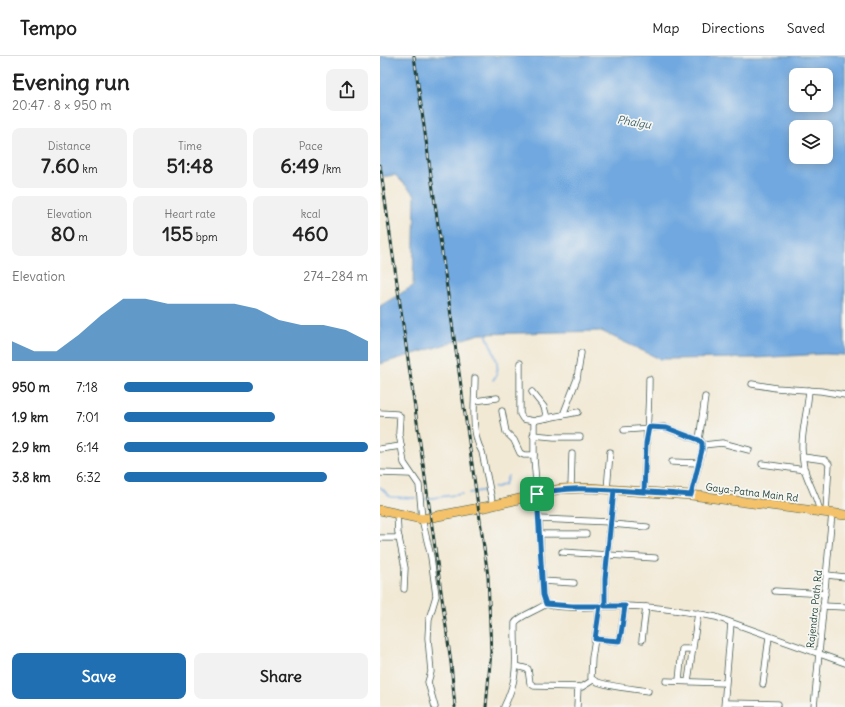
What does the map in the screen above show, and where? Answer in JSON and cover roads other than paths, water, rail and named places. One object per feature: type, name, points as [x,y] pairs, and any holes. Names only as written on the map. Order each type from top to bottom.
[{"type":"main road","name":"Gaya-Patna Main Rd","points":[[425,518],[491,506],[537,494],[571,488],[691,495],[845,515]]},
{"type":"main road","points":[[380,510],[425,518]]},
{"type":"street","points":[[563,415],[577,380],[581,353]]},
{"type":"street","points":[[520,363],[520,414],[523,419],[534,421],[578,412]]},
{"type":"street","points":[[475,378],[476,436],[478,445],[482,452],[491,506]]},
{"type":"street","points":[[644,492],[646,443],[649,427],[649,379]]},
{"type":"street","points":[[752,384],[845,395]]},
{"type":"street","points":[[809,390],[807,411],[801,436],[803,458],[805,470],[818,499],[826,512]]},
{"type":"street","points":[[532,392],[544,407],[547,418]]},
{"type":"street","points":[[699,440],[705,397]]},
{"type":"street","points":[[475,401],[497,398]]},
{"type":"street","points":[[502,411],[506,432],[514,440],[520,453],[524,455],[534,454]]},
{"type":"street","points":[[380,413],[397,414],[400,416],[399,433],[405,466],[419,485],[436,596],[429,619],[428,638],[431,672],[428,682],[435,707]]},
{"type":"street","points":[[534,421],[533,435],[542,582],[546,604]]},
{"type":"street","points":[[624,430],[649,427],[667,428],[699,440],[703,445]]},
{"type":"street","points":[[533,435],[580,437]]},
{"type":"street","points":[[703,445],[722,443],[749,450]]},
{"type":"street","points":[[691,495],[703,445]]},
{"type":"street","points":[[380,449],[401,446]]},
{"type":"street","points":[[593,680],[590,671],[595,639],[603,606],[611,523],[610,452]]},
{"type":"street","points":[[571,488],[572,454]]},
{"type":"street","name":"Rajendra Path Rd","points":[[803,458],[825,460],[830,464],[826,512],[827,575],[818,654],[814,707]]},
{"type":"street","points":[[672,462],[698,463]]},
{"type":"street","points":[[762,464],[805,470]]},
{"type":"street","points":[[380,474],[411,474]]},
{"type":"street","points":[[398,514],[399,538],[405,568],[404,589]]},
{"type":"street","points":[[539,519],[611,523],[647,527]]},
{"type":"street","points":[[540,534],[586,534]]},
{"type":"street","points":[[380,538],[399,538]]},
{"type":"street","points":[[562,552],[655,558]]},
{"type":"street","points":[[827,575],[845,577]]},
{"type":"street","points":[[542,582],[574,583]]},
{"type":"street","points":[[775,591],[825,594]]},
{"type":"street","points":[[504,707],[515,683],[516,621],[537,611],[546,604],[572,606],[646,607],[698,613],[731,622],[845,664]]},
{"type":"street","points":[[595,639],[617,641],[620,639],[625,606]]},
{"type":"street","points":[[823,606],[845,607]]},
{"type":"street","points":[[642,640],[646,607]]},
{"type":"street","points":[[688,681],[698,613]]},
{"type":"street","points":[[731,622],[724,705],[778,704]]},
{"type":"street","points":[[763,684],[769,636]]},
{"type":"street","points":[[679,681],[682,649],[692,648]]},
{"type":"street","points":[[516,666],[528,669],[530,683],[534,686],[578,688],[593,680],[648,691]]},
{"type":"street","points":[[666,680],[725,683]]},
{"type":"street","points":[[577,707],[578,688]]},
{"type":"water","name":"Phalgu","points":[[380,56],[845,56],[845,355],[824,354],[755,358],[660,359],[601,331],[480,334],[380,364],[380,306],[413,286],[415,195],[395,175],[380,177]]},
{"type":"waterway","points":[[486,333],[496,357],[498,370],[493,380]]},
{"type":"waterway","points":[[494,488],[505,484],[508,476]]},
{"type":"waterway","points":[[380,487],[391,497],[416,498]]},
{"type":"waterway","points":[[469,493],[486,490]]},
{"type":"waterway","points":[[424,499],[462,494]]},
{"type":"railway","points":[[414,56],[488,576],[491,652],[486,707]]},
{"type":"railway","points":[[380,165],[451,663],[455,707]]}]
